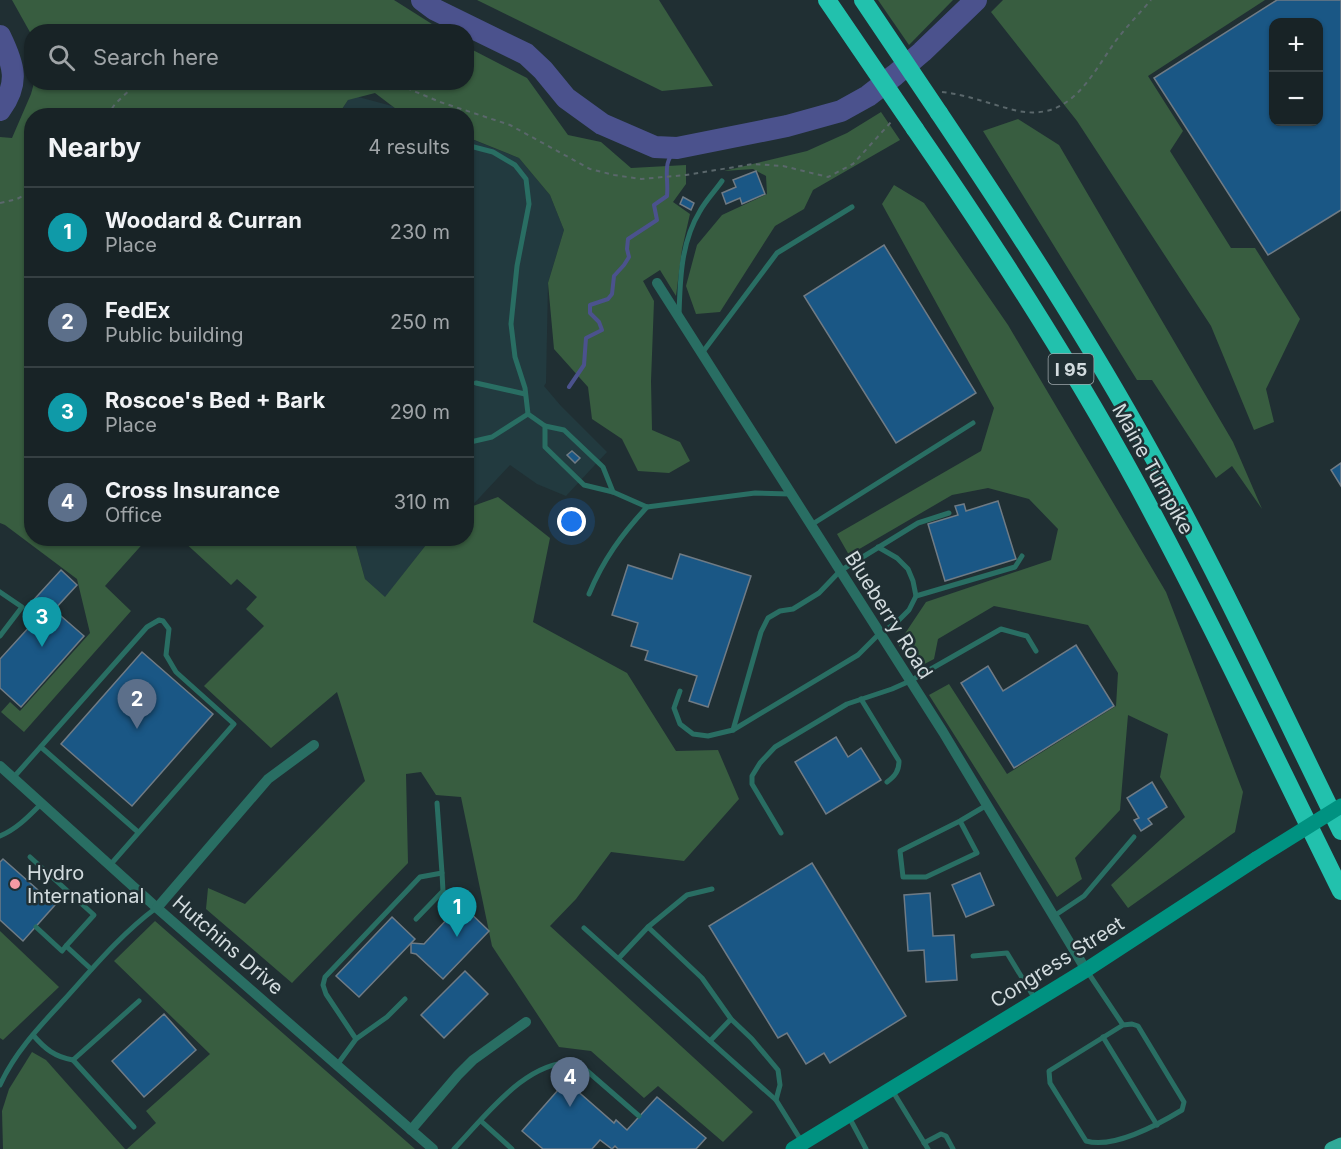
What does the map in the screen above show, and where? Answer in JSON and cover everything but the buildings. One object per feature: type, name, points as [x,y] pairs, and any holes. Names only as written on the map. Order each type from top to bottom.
[{"type":"highway","name":"Maine Turnpike","points":[[827,0],[1038,314],[1138,486],[1208,620],[1341,891]]},
{"type":"highway","name":"Maine Turnpike","points":[[862,0],[1065,305],[1152,455],[1341,831]]},
{"type":"main road","name":"Congress Street","points":[[798,1146],[1086,970],[1341,806]]},
{"type":"main road","points":[[1332,1149],[1341,1145]]},
{"type":"street","name":"Blueberry Road","points":[[657,283],[910,681],[1086,970]]},
{"type":"street","points":[[158,908],[268,779],[314,745]]},
{"type":"street","name":"Hutchins Drive","points":[[0,766],[433,1149]]},
{"type":"street","points":[[411,1130],[473,1060],[526,1022]]},
{"type":"lane","points":[[474,147],[492,152],[515,165],[526,179],[529,204],[517,266],[511,324],[515,357],[528,414],[545,426],[564,430],[603,467],[613,492]]},
{"type":"lane","points":[[679,316],[680,279],[688,234],[700,210],[722,181]]},
{"type":"lane","points":[[702,353],[777,253],[852,207]]},
{"type":"lane","points":[[476,383],[525,394]]},
{"type":"lane","points":[[474,441],[492,437],[528,414]]},
{"type":"lane","points":[[811,525],[973,423]]},
{"type":"lane","points":[[545,426],[545,447],[584,485],[613,492],[647,507],[755,493],[791,494]]},
{"type":"lane","points":[[589,594],[604,560],[628,527],[647,507]]},
{"type":"lane","points":[[733,730],[761,632],[768,618],[780,610],[793,609],[819,593],[840,571],[918,523],[949,513]]},
{"type":"lane","points":[[680,691],[674,708],[680,724],[693,734],[708,736],[733,730],[858,655],[880,633],[896,623],[909,610],[916,596],[908,569],[897,558],[878,547]]},
{"type":"lane","points":[[916,596],[1015,567],[1022,556]]},
{"type":"lane","points":[[0,592],[22,607],[0,636]]},
{"type":"lane","points":[[14,778],[147,627],[159,620],[163,621],[169,629],[166,655],[176,672],[234,724],[111,864]]},
{"type":"lane","points":[[780,832],[752,783],[752,776],[775,747],[847,704],[910,681],[1001,629],[1027,636],[1036,651]]},
{"type":"lane","points":[[861,699],[899,761],[899,769],[887,782]]},
{"type":"lane","points":[[41,747],[138,832]]},
{"type":"lane","points":[[0,836],[25,821],[42,803]]},
{"type":"lane","points":[[416,919],[443,891],[437,803]]},
{"type":"lane","points":[[960,821],[977,853],[926,877],[903,877],[900,851],[987,805]]},
{"type":"lane","points":[[1054,916],[1084,896],[1134,837]]},
{"type":"lane","points":[[30,857],[94,915],[62,951],[36,927]]},
{"type":"lane","points":[[356,1039],[326,994],[323,986],[324,977],[420,877],[442,873]]},
{"type":"lane","points":[[618,958],[648,927],[687,895],[712,889]]},
{"type":"lane","points":[[0,1085],[16,1057],[33,1035],[91,969],[139,921],[158,908]]},
{"type":"lane","points":[[648,927],[702,978],[731,1019],[752,1039],[778,1070],[780,1085],[776,1100]]},
{"type":"lane","points":[[584,928],[776,1100],[798,1146]]},
{"type":"lane","points":[[66,946],[91,969]]},
{"type":"lane","points":[[973,956],[1007,953],[1036,1000]]},
{"type":"lane","points":[[1086,970],[1123,1025]]},
{"type":"lane","points":[[337,1065],[356,1039],[387,1017],[405,999]]},
{"type":"lane","points":[[74,1059],[139,1001]]},
{"type":"lane","points":[[710,1041],[731,1019]]},
{"type":"lane","points":[[1123,1025],[1138,1026],[1184,1102],[1182,1110],[1133,1140],[1095,1145],[1086,1141],[1050,1083],[1049,1071],[1123,1025]]},
{"type":"lane","points":[[33,1035],[55,1056],[74,1059],[134,1127]]},
{"type":"lane","points":[[1103,1037],[1157,1125]]},
{"type":"lane","points":[[454,1149],[497,1102],[516,1086],[548,1067],[565,1062],[578,1064],[639,1116]]},
{"type":"lane","points":[[891,1089],[926,1146],[941,1134],[945,1136],[953,1149]]},
{"type":"lane","points":[[848,1115],[866,1149]]},
{"type":"lane","points":[[481,1121],[512,1149]]},
{"type":"path","points":[[939,92],[961,94],[1019,111],[1039,112],[1067,103],[1085,87],[1117,40],[1152,0]]},
{"type":"path","points":[[112,108],[130,90]]},
{"type":"path","points":[[411,90],[458,108]]},
{"type":"path","points":[[474,113],[510,125],[591,169],[641,179],[686,175],[753,164],[783,166],[828,177],[853,164],[892,122]]},
{"type":"path","points":[[0,203],[24,195]]},
{"type":"shaded area","points":[[351,95],[395,108],[343,108]]},
{"type":"shaded area","points":[[474,140],[519,158],[550,195],[564,230],[548,283],[546,383],[544,386],[607,452],[566,496],[537,484],[510,465],[474,504]]},
{"type":"shaded area","points":[[356,546],[425,546],[385,598],[365,579]]},
{"type":"green space","points":[[12,0],[394,0],[432,24],[25,24]]},
{"type":"green space","points":[[477,0],[659,0],[713,86],[662,91]]},
{"type":"green space","points":[[878,0],[953,0],[909,45]]},
{"type":"green space","points":[[1003,0],[1265,0],[1148,76],[1183,131],[1170,151],[1231,248],[1255,248],[1300,319],[1266,389],[1274,422],[1254,430],[1211,326],[1077,121],[991,12]]},
{"type":"green space","points":[[474,51],[527,78],[568,135],[601,142],[631,168],[686,165],[686,184],[673,202],[690,214],[682,249],[676,296],[660,270],[643,281],[654,301],[652,430],[680,442],[690,461],[669,473],[638,471],[622,439],[592,419],[588,387],[554,349],[548,283],[564,230],[550,195],[519,158],[474,140],[474,108],[395,108],[375,93],[348,100],[343,108],[25,108],[32,90],[474,90]]},
{"type":"green space","points":[[24,110],[24,539],[0,523],[0,137],[12,138]]},
{"type":"green space","points":[[881,112],[900,140],[813,190],[804,209],[775,226],[720,312],[696,314],[686,286],[697,245],[722,215],[767,194],[766,176],[753,169],[724,171],[807,151],[847,133]]},
{"type":"green space","points":[[1018,119],[1059,145],[1233,442],[1262,509],[1232,466],[1216,478],[1152,380],[1137,380],[983,131]]},
{"type":"green space","points":[[894,185],[924,203],[1008,325],[1166,592],[1243,792],[1235,832],[1128,908],[1111,885],[1185,817],[1160,777],[1168,734],[1128,715],[1120,810],[1075,858],[1082,879],[1057,897],[929,695],[949,684],[1007,774],[1116,706],[1118,673],[1088,625],[994,606],[938,639],[934,659],[915,669],[898,644],[926,602],[1051,560],[1058,529],[1029,499],[988,488],[952,495],[849,555],[837,534],[981,451],[994,408],[882,204]]},
{"type":"green space","points":[[498,497],[550,538],[533,622],[627,673],[676,751],[718,750],[739,799],[684,861],[611,852],[576,899],[550,926],[753,1112],[723,1142],[658,1086],[644,1098],[591,1051],[559,1047],[492,946],[461,797],[436,795],[421,772],[406,774],[408,863],[292,983],[206,909],[208,888],[245,904],[365,781],[337,692],[271,748],[204,686],[264,626],[246,609],[257,597],[237,579],[231,585],[189,546],[356,546],[365,579],[385,597],[425,546],[474,546],[474,506]]},
{"type":"green space","points":[[33,546],[141,546],[105,586],[131,611],[24,732],[1,712],[10,702],[20,711],[90,633],[77,579]]},
{"type":"green space","points":[[155,921],[415,1149],[127,1149],[156,1123],[146,1111],[210,1054],[114,961]]},
{"type":"green space","points":[[0,931],[59,987],[3,1040],[0,1038]]},
{"type":"green space","points":[[32,1052],[46,1060],[125,1149],[3,1149],[2,1111],[9,1089]]},
{"type":"waterway","points":[[422,0],[434,9],[465,24]]},
{"type":"waterway","points":[[474,29],[526,54],[543,70],[566,98],[602,124],[655,147],[677,148],[787,126],[841,111],[868,96],[895,75],[976,0]]},
{"type":"waterway","points":[[0,36],[9,56],[13,74],[10,91],[0,110]]},
{"type":"waterway","points":[[569,387],[584,365],[586,338],[602,330],[599,322],[590,313],[590,305],[608,299],[612,294],[614,276],[629,257],[628,239],[657,220],[654,205],[667,196],[667,165],[677,148]]},
{"type":"place","name":"Roscoe's Bed + Bark","points":[[42,647]]},
{"type":"place","name":"FedEx","points":[[137,729]]},
{"type":"place","name":"Hydro International","points":[[15,884]]},
{"type":"place","name":"Woodard & Curran","points":[[457,937]]},
{"type":"place","name":"Cross Insurance","points":[[570,1107]]}]
